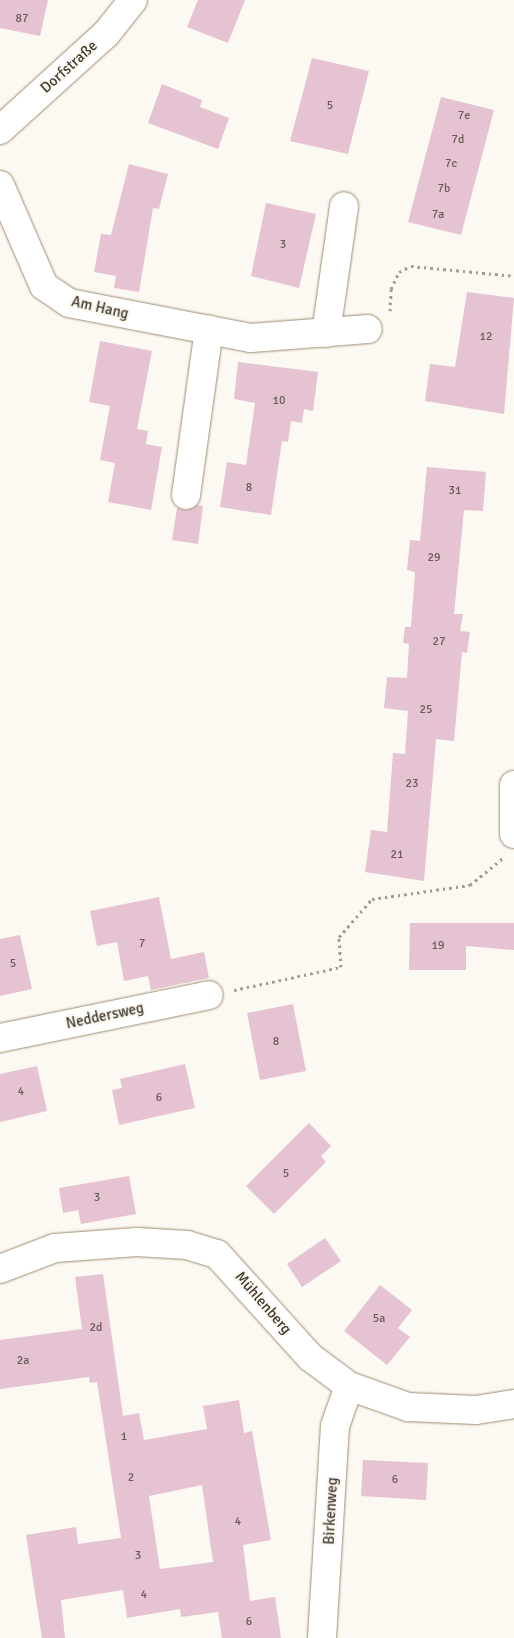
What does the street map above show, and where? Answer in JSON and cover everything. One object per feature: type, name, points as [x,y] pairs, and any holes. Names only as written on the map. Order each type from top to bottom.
[{"type":"street","name":"Dorfstraße","points":[[0,130],[106,34],[133,0]]},
{"type":"street","name":"Am Hang","points":[[0,185],[44,286],[70,304],[251,338],[368,329]]},
{"type":"street","points":[[326,333],[344,206]]},
{"type":"street","points":[[186,495],[209,330]]},
{"type":"street","points":[[514,785],[514,834]]},
{"type":"street","name":"Neddersweg","points":[[0,1038],[209,995]]},
{"type":"street","name":"Mühlenberg","points":[[0,1269],[55,1248],[128,1242],[187,1245],[217,1254],[310,1357],[349,1386],[408,1408],[476,1410],[514,1404]]},
{"type":"street","name":"Birkenweg","points":[[322,1638],[335,1426],[349,1386]]},
{"type":"path","points":[[368,329],[388,329],[391,288],[399,272],[410,266],[514,276]]},
{"type":"path","points":[[209,995],[341,967],[339,937],[372,899],[470,885],[494,863]]},
{"type":"building","points":[[0,0],[48,0],[40,36],[0,28]]},
{"type":"building","points":[[198,0],[245,0],[228,43],[187,27]]},
{"type":"building","points":[[312,58],[369,71],[348,154],[290,141]]},
{"type":"building","points":[[162,84],[202,100],[200,107],[229,118],[218,149],[148,123]]},
{"type":"building","points":[[441,97],[494,110],[461,235],[408,222]]},
{"type":"building","points":[[129,164],[168,174],[159,209],[153,208],[139,292],[114,288],[116,276],[94,272],[101,234],[111,235]]},
{"type":"building","points":[[266,203],[316,214],[299,288],[251,276]]},
{"type":"building","points":[[467,292],[514,298],[504,414],[425,401],[430,364],[455,367]]},
{"type":"building","points":[[100,341],[152,351],[137,429],[148,431],[146,444],[162,447],[151,510],[108,502],[115,463],[100,460],[110,406],[89,402]]},
{"type":"building","points":[[238,362],[318,372],[313,411],[304,409],[302,423],[291,421],[288,442],[282,441],[271,515],[220,507],[227,462],[246,465],[255,403],[234,399]]},
{"type":"building","points":[[427,467],[486,472],[483,511],[464,510],[454,614],[463,614],[460,631],[470,632],[467,653],[462,652],[454,741],[436,739],[424,881],[365,872],[371,830],[387,832],[393,753],[405,754],[408,711],[384,708],[387,677],[407,678],[409,644],[403,643],[405,627],[411,627],[415,572],[407,570],[410,540],[420,541]]},
{"type":"building","points":[[197,505],[203,506],[198,544],[172,540],[177,508],[184,510]]},
{"type":"building","points":[[159,897],[171,959],[204,952],[209,978],[151,990],[148,976],[124,981],[117,942],[97,946],[90,911]]},
{"type":"building","points":[[410,923],[514,923],[514,950],[466,946],[466,970],[409,970]]},
{"type":"building","points":[[20,935],[32,989],[0,996],[0,939]]},
{"type":"building","points":[[293,1004],[306,1071],[260,1080],[247,1013]]},
{"type":"building","points":[[185,1064],[195,1108],[119,1125],[112,1090],[122,1088],[120,1079]]},
{"type":"building","points":[[37,1066],[47,1111],[0,1122],[0,1074]]},
{"type":"building","points":[[309,1123],[331,1146],[321,1156],[326,1162],[274,1214],[246,1186]]},
{"type":"building","points":[[129,1176],[136,1214],[81,1224],[78,1210],[63,1213],[59,1188]]},
{"type":"building","points":[[325,1238],[341,1261],[302,1287],[287,1264]]},
{"type":"building","points":[[103,1274],[123,1416],[139,1413],[144,1440],[207,1429],[203,1406],[239,1400],[244,1433],[252,1431],[271,1540],[243,1545],[250,1601],[275,1597],[281,1638],[222,1638],[218,1612],[181,1617],[180,1609],[127,1618],[123,1590],[61,1600],[65,1638],[42,1638],[26,1535],[76,1527],[78,1544],[121,1538],[97,1382],[90,1383],[89,1377],[0,1389],[0,1340],[82,1329],[75,1277]],"holes":[[[202,1485],[213,1562],[160,1569],[149,1496]]]},
{"type":"building","points":[[380,1285],[412,1310],[398,1328],[410,1337],[387,1365],[344,1331]]},
{"type":"building","points":[[363,1460],[428,1463],[426,1500],[361,1496]]}]
